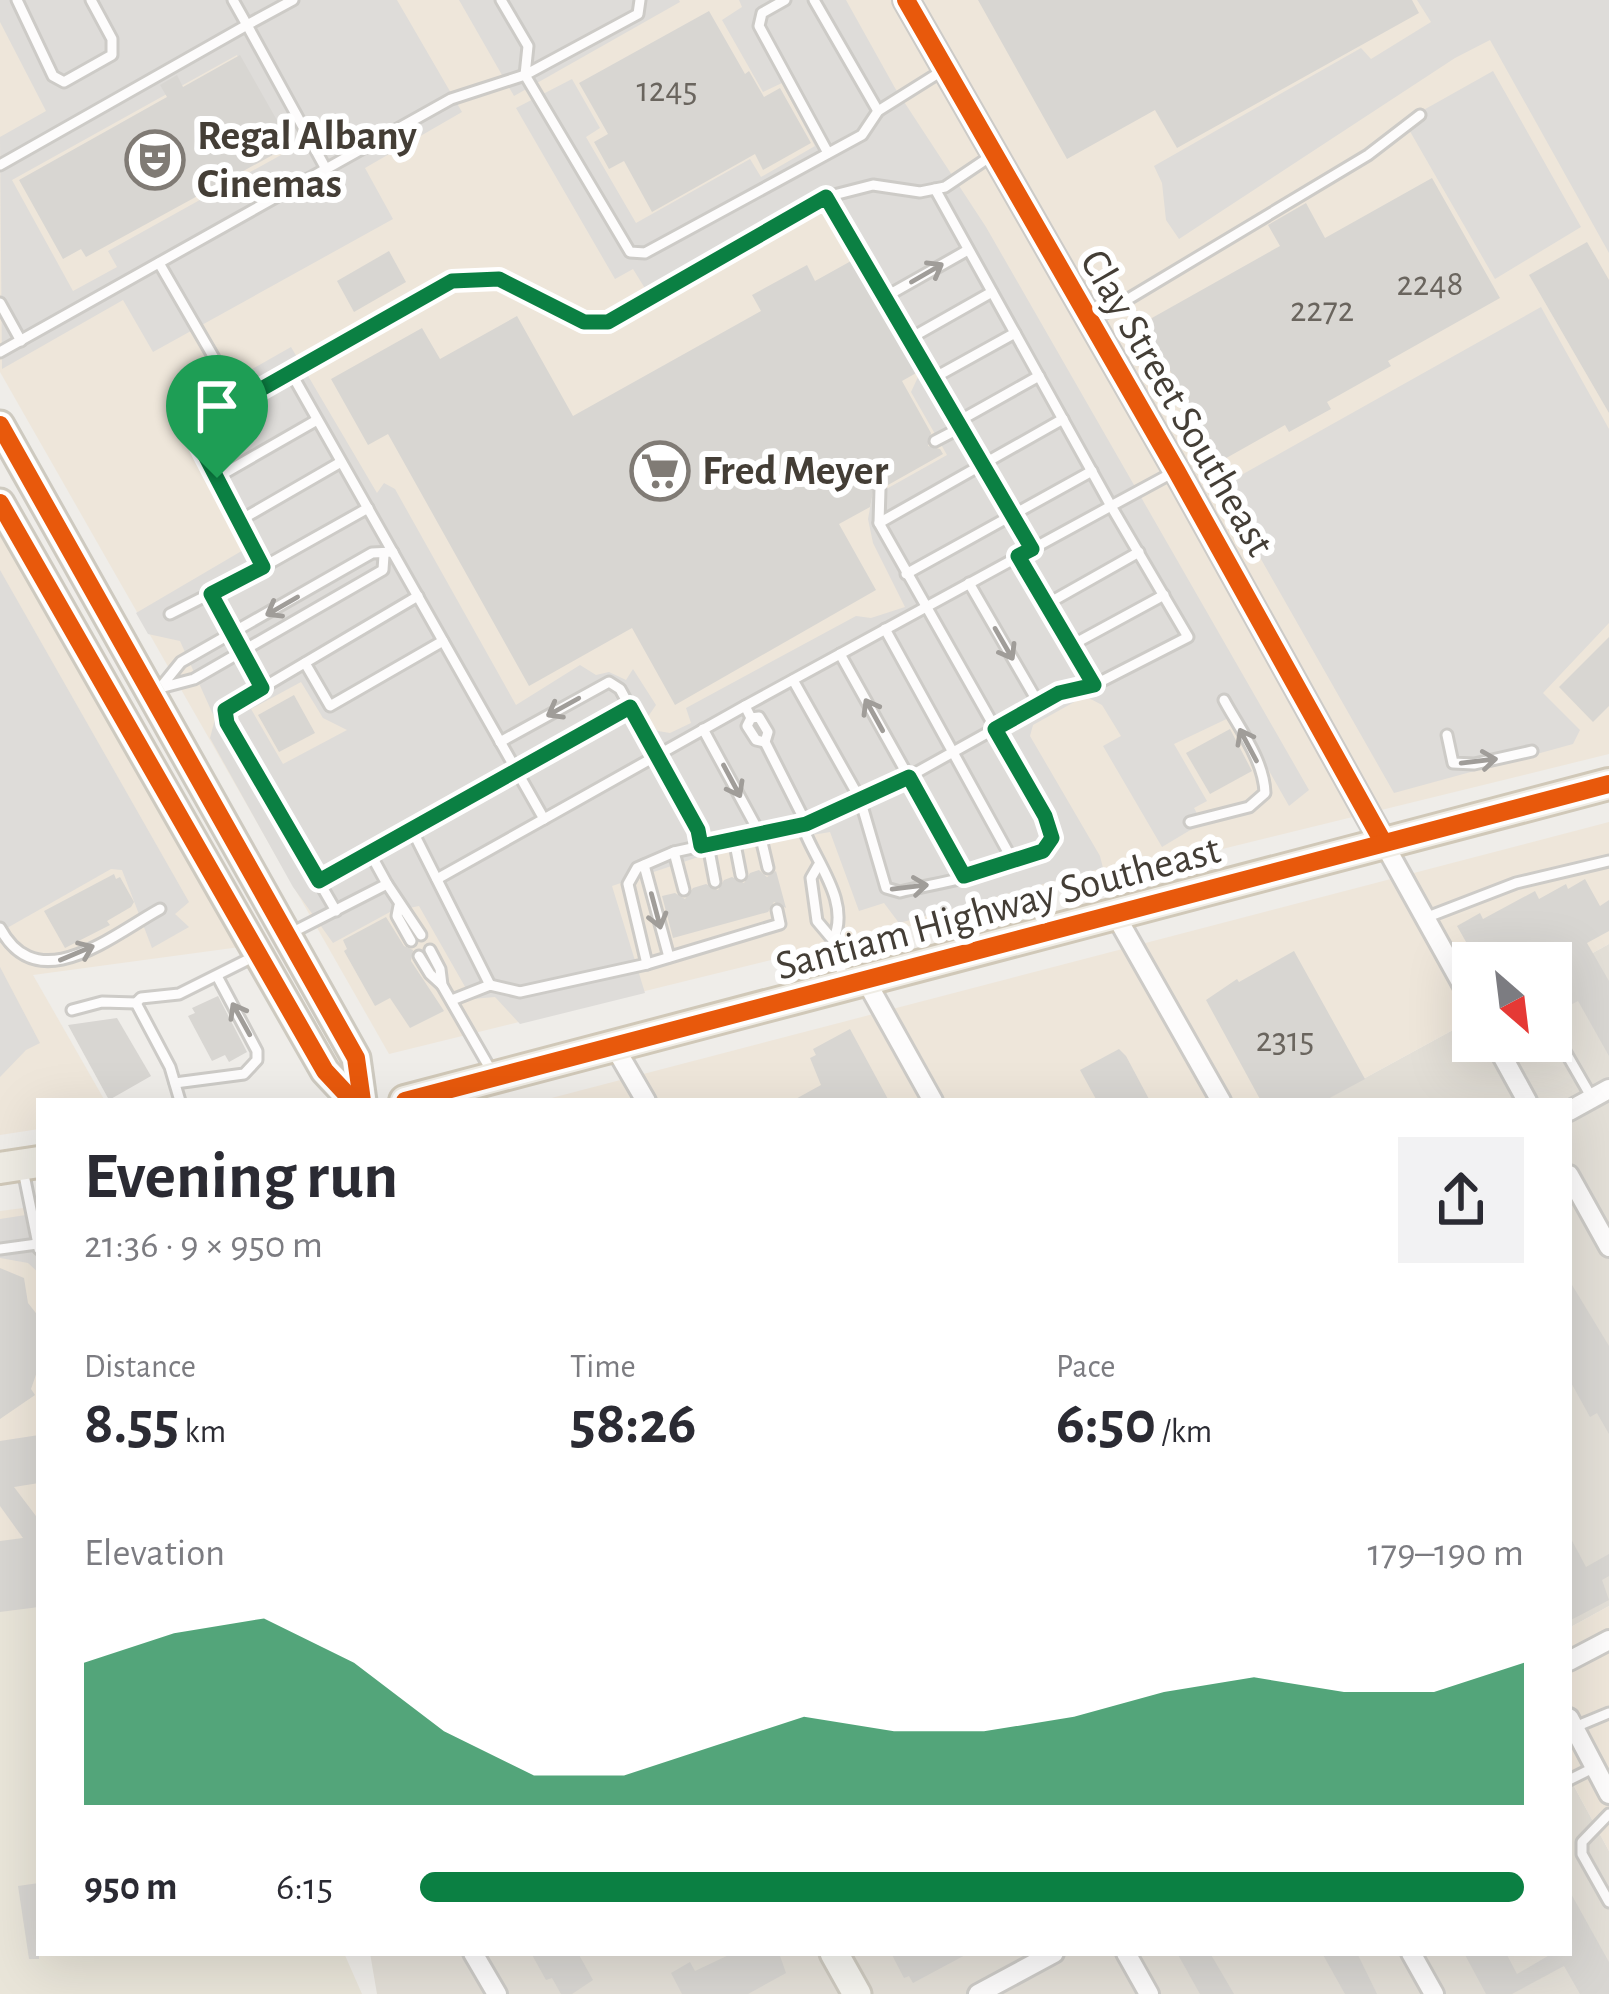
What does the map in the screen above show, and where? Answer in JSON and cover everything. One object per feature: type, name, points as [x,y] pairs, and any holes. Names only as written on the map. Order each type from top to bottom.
[{"type":"main road","points":[[0,425],[155,690],[356,1058],[357,1098]]},
{"type":"main road","points":[[0,503],[325,1071],[354,1098]]},
{"type":"main road","points":[[38,568],[58,574],[120,680],[155,690]]},
{"type":"main road","points":[[115,701],[147,718],[207,820],[226,826]]},
{"type":"main road","name":"Santiam Highway Southeast","points":[[416,1098],[1609,784]]},
{"type":"main road","points":[[835,1956],[848,1991]]},
{"type":"street","name":"Clay Street Southeast","points":[[906,0],[1177,470],[1452,966]]},
{"type":"street","points":[[1115,916],[1219,1098]]},
{"type":"street","points":[[856,984],[931,1098]]},
{"type":"street","points":[[614,1046],[644,1098]]},
{"type":"street","points":[[1506,1062],[1526,1098]]},
{"type":"street","points":[[1572,1109],[1600,1094]]},
{"type":"street","points":[[1572,1180],[1609,1247]]},
{"type":"street","points":[[1572,1659],[1609,1640]]},
{"type":"street","points":[[1572,1727],[1609,1794]]},
{"type":"street","points":[[475,1956],[497,1994]]},
{"type":"street","points":[[978,1994],[1048,1956]]},
{"type":"street","points":[[1128,1956],[1149,1994]]},
{"type":"street","points":[[1413,1956],[1434,1994]]},
{"type":"lane","points":[[16,0],[53,76],[64,82],[112,56],[112,38],[92,0]]},
{"type":"lane","points":[[233,0],[326,169]]},
{"type":"lane","points":[[0,165],[293,0]]},
{"type":"lane","points":[[501,0],[528,46],[525,75],[630,252],[645,253],[862,134],[878,111],[945,69]]},
{"type":"lane","points":[[0,352],[452,99],[525,75],[638,14],[640,0]]},
{"type":"lane","points":[[784,0],[762,13],[759,26],[829,152]]},
{"type":"lane","points":[[814,0],[878,111]]},
{"type":"lane","points":[[1090,322],[1368,154],[1420,115]]},
{"type":"lane","points":[[263,567],[195,432],[201,423],[290,371],[452,281],[499,279],[584,322],[608,322],[826,197],[873,185],[920,192],[944,188],[994,154]]},
{"type":"lane","points":[[647,964],[628,884],[644,865],[674,852],[806,824],[909,777],[1059,693],[1094,685],[1188,637],[935,189]]},
{"type":"lane","points":[[826,197],[1032,549]]},
{"type":"lane","points":[[885,297],[968,250]]},
{"type":"lane","points":[[160,262],[239,401]]},
{"type":"lane","points":[[909,339],[992,292]]},
{"type":"lane","points":[[0,303],[21,341]]},
{"type":"lane","points":[[932,379],[1015,333]]},
{"type":"lane","points":[[290,371],[368,508],[388,554],[418,596],[544,819]]},
{"type":"lane","points":[[935,441],[1039,376]]},
{"type":"lane","points":[[217,478],[317,419]]},
{"type":"lane","points":[[879,523],[1063,419]]},
{"type":"lane","points":[[239,520],[341,462]]},
{"type":"lane","points":[[437,879],[1177,470]]},
{"type":"lane","points":[[906,574],[1092,471]]},
{"type":"lane","points":[[794,680],[860,800],[886,888],[900,892],[1014,863],[1043,851],[1052,838],[1045,816],[879,523],[880,489]]},
{"type":"lane","points":[[170,614],[368,508]]},
{"type":"lane","points":[[1047,604],[1139,552]]},
{"type":"lane","points":[[155,690],[181,662],[372,553],[388,554]]},
{"type":"lane","points":[[155,690],[194,680],[383,570],[388,554]]},
{"type":"lane","points":[[1018,556],[1094,685]]},
{"type":"lane","points":[[969,583],[1039,704]]},
{"type":"lane","points":[[211,594],[262,688]]},
{"type":"lane","points":[[336,911],[227,723],[225,710],[418,596]]},
{"type":"lane","points":[[1072,645],[1164,596]]},
{"type":"lane","points":[[885,629],[1014,863]]},
{"type":"lane","points":[[305,663],[330,706],[442,640]]},
{"type":"lane","points":[[840,654],[964,876]]},
{"type":"lane","points":[[500,742],[609,682],[620,689],[698,830],[715,882]]},
{"type":"lane","points":[[1190,822],[1249,808],[1265,793],[1265,779],[1224,700]]},
{"type":"lane","points":[[745,706],[751,718],[747,726],[756,740],[765,742],[806,824],[818,866],[829,877],[840,925],[833,940]]},
{"type":"lane","points":[[319,881],[630,707]]},
{"type":"lane","points":[[703,729],[760,834],[768,868]]},
{"type":"lane","points":[[1447,735],[1454,763],[1474,764],[1532,751]]},
{"type":"lane","points":[[412,830],[490,985]]},
{"type":"lane","points":[[734,839],[742,875]]},
{"type":"lane","points":[[674,852],[684,890]]},
{"type":"lane","points":[[370,853],[399,906],[397,916],[416,938]]},
{"type":"lane","points":[[1425,918],[1516,883],[1609,861]]},
{"type":"lane","points":[[644,865],[669,958]]},
{"type":"lane","points":[[818,866],[811,878],[817,921],[833,940],[856,984]]},
{"type":"lane","points":[[288,935],[387,884]]},
{"type":"lane","points":[[0,928],[19,956],[36,962],[61,961],[160,909]]},
{"type":"lane","points":[[452,1000],[490,985],[520,992],[669,958],[780,924],[777,910]]},
{"type":"lane","points":[[750,917],[753,932]]},
{"type":"lane","points":[[725,924],[729,939]]},
{"type":"lane","points":[[694,932],[698,948]]},
{"type":"lane","points":[[424,953],[495,1077]]},
{"type":"lane","points":[[72,1010],[179,994],[258,955]]},
{"type":"lane","points":[[176,1083],[244,1074],[257,1060],[257,1051],[217,976]]},
{"type":"lane","points":[[136,1003],[179,1098]]},
{"type":"lane","points":[[1572,1056],[1600,1094]]},
{"type":"lane","points":[[20,1164],[36,1232]]},
{"type":"lane","points":[[0,1249],[36,1246]]},
{"type":"lane","points":[[1572,1725],[1609,1713]]},
{"type":"lane","points":[[1572,1778],[1595,1767]]},
{"type":"lane","points":[[1609,1814],[1582,1842],[1582,1854],[1609,1901]]},
{"type":"shaded area","points":[[0,0],[1609,0],[1609,754],[389,1054],[0,372]]},
{"type":"shaded area","points":[[0,0],[397,0],[462,112],[365,168],[393,219],[153,352],[123,300],[2,369],[0,137],[46,111],[0,22]],"holes":[[[237,55],[290,150],[108,251],[117,267],[73,291],[12,180]]]},
{"type":"shaded area","points":[[459,0],[679,0],[680,2],[514,96]]},
{"type":"shaded area","points":[[739,0],[846,0],[895,88],[986,227],[1309,790],[1289,806],[1237,714],[1174,744],[1207,801],[1194,808],[1202,823],[1162,847],[1103,746],[1121,736],[1102,705],[1085,696],[1033,725],[1030,736],[1103,868],[899,923],[884,903],[859,911],[830,832],[713,852],[612,886],[645,993],[520,1024],[495,997],[472,999],[419,906],[390,912],[333,943],[293,887],[210,738],[215,719],[180,641],[148,634],[136,613],[245,549],[169,416],[291,347],[377,493],[384,483],[395,489],[516,705],[580,665],[596,675],[609,672],[626,680],[633,669],[656,705],[645,721],[670,733],[691,723],[686,708],[856,616],[871,618],[905,607],[873,543],[868,519],[872,497],[947,455],[911,392],[918,377],[815,193],[646,290],[633,269],[615,279],[516,108],[572,79],[600,128],[586,137],[636,223],[750,159],[761,177],[815,146],[782,83],[763,92],[722,20],[742,7]],"holes":[[[301,682],[323,718],[347,730],[283,764],[251,709]]]},
{"type":"shaded area","points":[[1417,0],[1609,0],[1609,253],[1490,40],[1455,58],[1179,239],[1166,220],[1162,183],[1154,166],[1361,48],[1371,59],[1431,22]]},
{"type":"shaded area","points":[[1493,71],[1581,227],[1495,279],[1404,121]]},
{"type":"shaded area","points":[[1541,307],[1609,429],[1609,623],[1543,693],[1580,730],[1573,744],[1394,793],[1220,487]]},
{"type":"shaded area","points":[[0,521],[240,947],[33,975],[103,1098],[36,1098],[36,1129],[0,1135]]},
{"type":"shaded area","points":[[0,570],[189,902],[175,914],[189,927],[152,948],[122,870],[111,869],[0,932]]},
{"type":"shaded area","points":[[1609,822],[1609,944],[1572,964],[1572,942],[1452,942],[1452,1030],[1328,1098],[551,1098]]},
{"type":"shaded area","points":[[1609,944],[1609,1606],[1572,1626],[1572,1098],[1328,1098],[1452,1030],[1452,1062],[1572,1062],[1572,964]]},
{"type":"shaded area","points":[[0,967],[40,1043],[26,1050],[0,1077]]},
{"type":"shaded area","points":[[36,1206],[36,1645],[0,1640],[0,1211]]},
{"type":"shaded area","points":[[36,1213],[36,1270],[28,1263],[0,1258],[0,1219]]},
{"type":"shaded area","points":[[1609,1606],[1609,1851],[1572,1783],[1572,1626]]},
{"type":"shaded area","points":[[36,1607],[36,1956],[345,1956],[362,1994],[0,1994],[0,1612]]},
{"type":"shaded area","points":[[1572,1783],[1609,1851],[1609,1994],[377,1994],[371,1956],[1572,1956]]},
{"type":"building","points":[[978,0],[1412,0],[1419,13],[1177,148],[1155,110],[1067,159]]},
{"type":"building","points":[[709,11],[745,74],[749,71],[764,97],[780,88],[811,143],[763,170],[755,154],[652,212],[624,161],[609,169],[594,142],[608,134],[579,83]]},
{"type":"building","points":[[240,55],[291,145],[86,257],[81,249],[63,259],[19,180],[167,97],[160,85],[177,75],[183,87]]},
{"type":"building","points":[[1432,178],[1500,298],[1388,361],[1391,366],[1327,402],[1331,409],[1289,432],[1285,425],[1221,461],[1143,323],[1280,246],[1268,225],[1306,203],[1325,238]]},
{"type":"building","points":[[1587,242],[1609,280],[1609,413],[1529,275]]},
{"type":"building","points":[[389,251],[406,282],[354,312],[337,281]]},
{"type":"building","name":"Fred Meyer","points":[[851,261],[918,372],[902,381],[931,433],[928,446],[943,454],[888,485],[875,482],[870,507],[839,524],[876,590],[675,705],[632,628],[529,686],[388,434],[368,445],[331,379],[422,328],[440,359],[517,316],[573,416],[761,311],[752,295],[807,265],[815,281]]},
{"type":"building","points":[[1609,637],[1609,706],[1593,722],[1559,687]]},
{"type":"building","points":[[294,695],[315,733],[279,752],[258,715]]},
{"type":"building","points":[[1230,729],[1252,771],[1210,794],[1186,753]]},
{"type":"building","points":[[759,870],[767,877],[776,871],[786,908],[774,902],[768,912],[673,938],[662,896],[675,893],[685,899],[693,888],[706,884],[718,890],[732,877],[744,883],[750,873]]},
{"type":"building","points":[[114,874],[134,902],[131,907],[107,921],[110,925],[65,948],[44,911]]},
{"type":"building","points":[[1585,879],[1600,906],[1609,900],[1609,931],[1587,943],[1609,981],[1609,1056],[1578,1001],[1572,1004],[1572,942],[1466,942],[1457,926],[1480,913],[1483,919],[1535,891],[1539,899],[1566,884],[1568,889]]},
{"type":"building","points":[[386,917],[404,946],[413,950],[411,961],[444,1011],[410,1028],[390,998],[375,1006],[344,951],[343,940]]},
{"type":"building","points":[[1294,951],[1365,1079],[1330,1098],[1259,1098],[1206,1000]]},
{"type":"building","points":[[218,996],[247,1052],[229,1062],[225,1055],[212,1061],[188,1016],[195,1013],[192,1008]]},
{"type":"building","points":[[117,1018],[151,1076],[108,1098],[68,1025]]},
{"type":"building","points":[[850,1029],[887,1098],[797,1098],[821,1085],[810,1058],[816,1055],[813,1049]]},
{"type":"building","points":[[1119,1049],[1148,1098],[1095,1098],[1080,1070]]},
{"type":"building","points":[[0,1268],[24,1278],[28,1303],[36,1313],[36,1375],[31,1389],[35,1395],[0,1419]]},
{"type":"building","points":[[1572,1285],[1609,1346],[1609,1434],[1597,1413],[1590,1417],[1572,1384]]},
{"type":"building","points":[[36,1435],[36,1483],[14,1487],[36,1516],[36,1607],[0,1612],[0,1541],[23,1538],[0,1506],[0,1441]]},
{"type":"building","points":[[1572,1541],[1586,1567],[1609,1554],[1609,1576],[1602,1580],[1609,1600],[1572,1619]]},
{"type":"building","points":[[36,1883],[39,1959],[29,1959],[18,1886]]},
{"type":"building","points":[[1572,1895],[1609,1962],[1609,1994],[1580,1994],[1564,1966],[1512,1994],[1486,1994],[1466,1956],[1508,1956],[1517,1974],[1548,1956],[1572,1956]]},
{"type":"building","points":[[533,1956],[580,1956],[593,1980],[572,1994],[561,1994],[552,1978],[546,1980]]},
{"type":"building","points":[[727,1956],[780,1956],[786,1973],[748,1994],[682,1994],[671,1973],[690,1962],[695,1971]]},
{"type":"building","points":[[893,1956],[963,1956],[913,1983],[909,1976],[904,1978]]},
{"type":"building","points":[[1179,1956],[1212,1956],[1234,1994],[1200,1994]]},
{"type":"building","points":[[1324,1956],[1358,1956],[1377,1994],[1345,1994]]},
{"type":"cycle path","points":[[906,0],[1383,842]]},
{"type":"cycle path","points":[[0,425],[356,1058],[362,1098]]},
{"type":"cycle path","points":[[0,503],[325,1071],[350,1098]]},
{"type":"cycle path","points":[[416,1098],[1609,784]]},
{"type":"place","name":"Regal Albany Cinemas","points":[[155,160]]},
{"type":"place","name":"Fred Meyer","points":[[660,471]]},
{"type":"route","points":[[826,197],[1032,549],[1018,556],[1094,685],[1059,693],[995,729],[1045,816],[1052,838],[1043,851],[964,876],[909,777],[806,824],[701,846],[698,830],[630,707],[319,881],[227,723],[225,710],[262,688],[211,594],[263,567],[217,478],[197,440],[195,432],[201,423],[452,281],[499,279],[584,322],[608,322],[826,197]]}]
